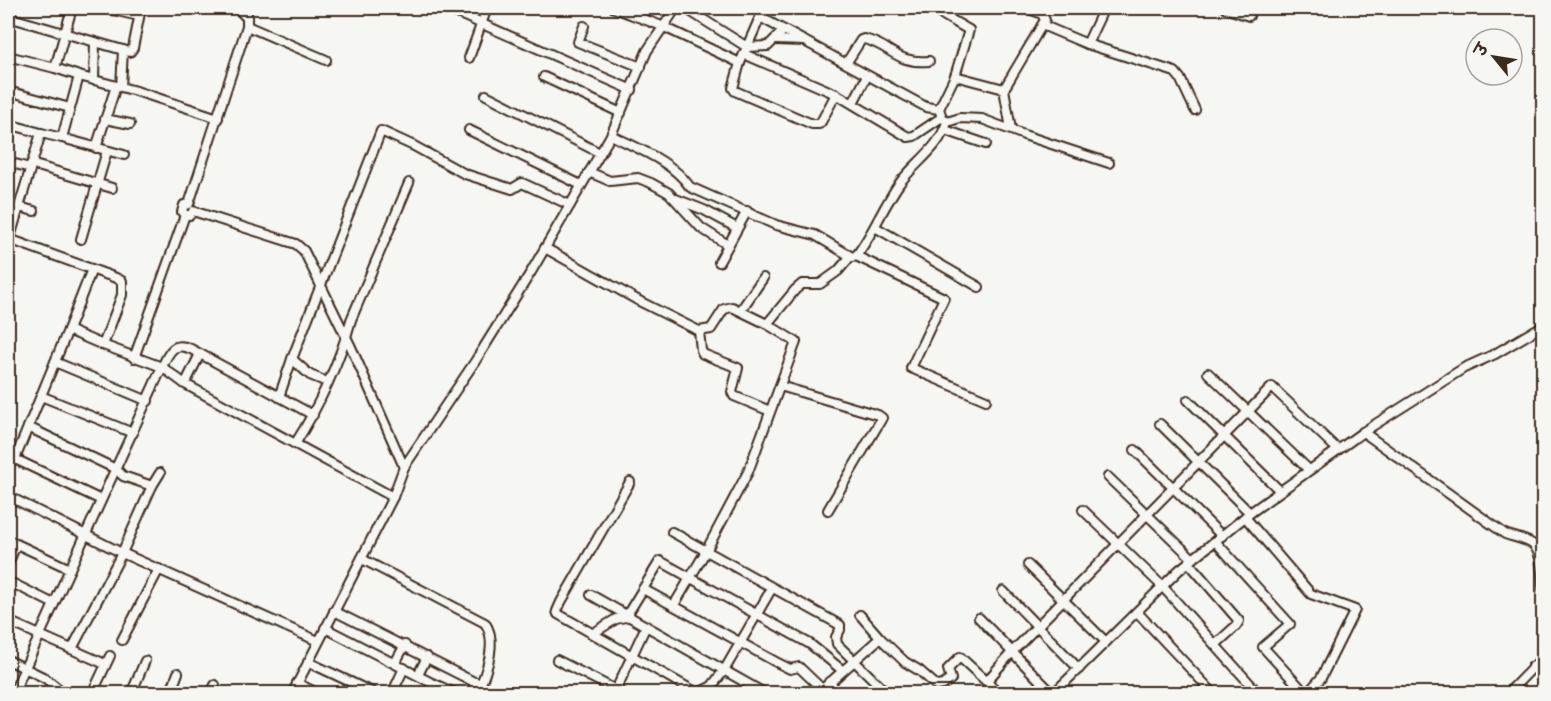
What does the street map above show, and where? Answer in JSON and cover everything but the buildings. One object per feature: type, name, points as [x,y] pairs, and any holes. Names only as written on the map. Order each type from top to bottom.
[{"type":"street","points":[[55,68],[72,8]]},
{"type":"street","points":[[8,17],[130,51],[133,48],[140,12],[105,8]]},
{"type":"street","points":[[237,8],[247,22],[326,60]]},
{"type":"street","points":[[134,358],[189,210],[247,22],[247,8]]},
{"type":"street","points":[[443,8],[632,90]]},
{"type":"street","points":[[469,58],[487,8]]},
{"type":"street","points":[[614,8],[662,26],[740,63]]},
{"type":"street","points":[[292,693],[393,497],[404,467],[476,360],[545,248],[611,135],[647,51],[676,8]]},
{"type":"street","points":[[685,8],[746,50],[853,103],[910,137],[943,119],[982,119],[1109,163]]},
{"type":"street","points":[[1011,129],[1004,88],[1045,20],[1044,11],[1026,8]]},
{"type":"street","points":[[1087,44],[1104,8]]},
{"type":"street","points":[[1225,8],[1250,16]]},
{"type":"street","points":[[767,324],[802,284],[820,284],[838,272],[853,257],[875,227],[898,186],[910,170],[930,152],[943,119],[969,30],[934,9]]},
{"type":"street","points":[[836,94],[821,122],[812,124],[735,91],[733,88],[740,63],[760,18],[847,62],[867,76],[885,83],[986,144]]},
{"type":"street","points":[[1042,25],[1087,44],[1175,72],[1195,110]]},
{"type":"street","points":[[584,26],[578,42],[641,67]]},
{"type":"street","points":[[746,50],[768,46],[784,30]]},
{"type":"street","points":[[847,62],[861,40],[864,39],[906,60],[929,61]]},
{"type":"street","points":[[775,40],[806,42]]},
{"type":"street","points":[[94,80],[95,42]]},
{"type":"street","points":[[96,148],[118,86],[123,50]]},
{"type":"street","points":[[8,56],[118,86],[218,118]]},
{"type":"street","points":[[62,138],[79,76]]},
{"type":"street","points":[[853,103],[867,76]]},
{"type":"street","points":[[955,76],[999,89],[1004,88]]},
{"type":"street","points":[[544,77],[621,113]]},
{"type":"street","points":[[8,91],[70,108]]},
{"type":"street","points":[[486,95],[600,153]]},
{"type":"street","points":[[105,119],[130,124]]},
{"type":"street","points":[[8,124],[124,155]]},
{"type":"street","points":[[469,130],[581,185]]},
{"type":"street","points":[[279,397],[320,285],[381,131],[465,174],[512,189],[522,183],[570,205]]},
{"type":"street","points":[[41,133],[8,242],[122,281],[122,295],[103,345]]},
{"type":"street","points":[[611,135],[670,166],[690,187],[776,225],[815,235],[853,257],[944,298],[911,368],[986,400]]},
{"type":"street","points":[[81,239],[107,151]]},
{"type":"street","points":[[8,162],[112,188]]},
{"type":"street","points":[[589,172],[610,181],[631,178],[645,180],[661,188],[674,198],[701,228],[728,245]]},
{"type":"street","points":[[294,444],[313,415],[409,183]]},
{"type":"street","points":[[674,198],[704,210],[737,228]]},
{"type":"street","points":[[19,207],[34,211]]},
{"type":"street","points":[[189,210],[296,244],[304,251],[404,467]]},
{"type":"street","points":[[719,262],[747,211]]},
{"type":"street","points":[[875,227],[979,287]]},
{"type":"street","points":[[545,248],[641,302],[699,331],[711,329],[724,309],[728,307],[741,310],[796,342],[748,472],[674,605]]},
{"type":"street","points":[[92,269],[28,427],[10,458],[101,500]]},
{"type":"street","points":[[741,310],[763,278]]},
{"type":"street","points":[[979,618],[1053,693],[1162,587],[1247,515],[1363,432],[1464,368],[1495,354],[1544,325]]},
{"type":"street","points":[[68,330],[134,358],[162,367],[185,384],[393,497]]},
{"type":"street","points":[[699,331],[700,350],[703,354],[738,368],[732,392],[734,396],[770,411]]},
{"type":"street","points":[[13,693],[170,350],[184,346],[313,415]]},
{"type":"street","points":[[185,384],[200,354]]},
{"type":"street","points":[[292,359],[310,375],[327,382]]},
{"type":"street","points":[[55,362],[148,401]]},
{"type":"street","points":[[1208,373],[1309,470]]},
{"type":"street","points":[[780,386],[882,418],[828,510]]},
{"type":"street","points":[[987,681],[1012,652],[1272,387],[1337,449]]},
{"type":"street","points":[[41,396],[133,433]]},
{"type":"street","points":[[1188,400],[1280,491]]},
{"type":"street","points":[[1135,450],[1173,488],[1290,624],[1263,647],[1306,693],[1321,678],[1355,610],[1311,594],[1247,515],[1198,461],[1160,424]]},
{"type":"street","points":[[28,427],[116,469],[123,476],[152,486]]},
{"type":"street","points":[[1363,432],[1505,534],[1534,545],[1538,553],[1544,592]]},
{"type":"street","points":[[72,649],[160,473]]},
{"type":"street","points":[[1108,477],[1191,561],[1239,621],[1215,645]]},
{"type":"street","points":[[630,482],[557,611],[563,618],[698,693],[712,686],[725,669],[772,588]]},
{"type":"street","points":[[8,496],[122,553],[318,641]]},
{"type":"street","points":[[1083,510],[1162,587],[1259,693]]},
{"type":"street","points":[[672,532],[840,625],[835,641],[888,693]]},
{"type":"street","points":[[8,540],[70,569]]},
{"type":"street","points":[[8,564],[16,545]]},
{"type":"street","points":[[362,559],[485,622],[489,633],[489,660],[479,683],[471,693]]},
{"type":"street","points":[[592,634],[616,619],[629,616],[660,561],[810,644],[842,670]]},
{"type":"street","points":[[1028,565],[1106,642]]},
{"type":"street","points":[[122,640],[159,570]]},
{"type":"street","points":[[8,582],[54,604]]},
{"type":"street","points":[[643,589],[790,669],[800,667],[820,691],[880,638]]},
{"type":"street","points":[[1004,591],[1079,669]]},
{"type":"street","points":[[591,594],[766,693]]},
{"type":"street","points":[[334,611],[498,693]]},
{"type":"street","points":[[1137,612],[1214,693]]},
{"type":"street","points":[[860,615],[905,662],[939,686],[952,678],[948,669],[960,657],[1000,693]]},
{"type":"street","points":[[8,621],[105,664]]},
{"type":"street","points":[[557,660],[618,692],[646,626]]},
{"type":"street","points":[[325,628],[458,693]]},
{"type":"street","points":[[395,663],[405,645]]},
{"type":"street","points":[[92,693],[110,656]]},
{"type":"street","points":[[1513,692],[1532,667],[1544,656]]},
{"type":"street","points":[[418,675],[427,657]]},
{"type":"street","points":[[8,660],[45,678],[65,693]]},
{"type":"street","points":[[131,693],[145,661]]},
{"type":"street","points":[[308,662],[376,693]]},
{"type":"street","points":[[1532,667],[1544,676]]},
{"type":"street","points":[[392,693],[404,668]]},
{"type":"street","points":[[170,693],[178,673]]},
{"type":"street","points":[[829,682],[840,693]]},
{"type":"street","points":[[297,683],[319,693]]},
{"type":"street","points":[[211,693],[215,685]]},
{"type":"street","points":[[679,693],[686,686]]}]
